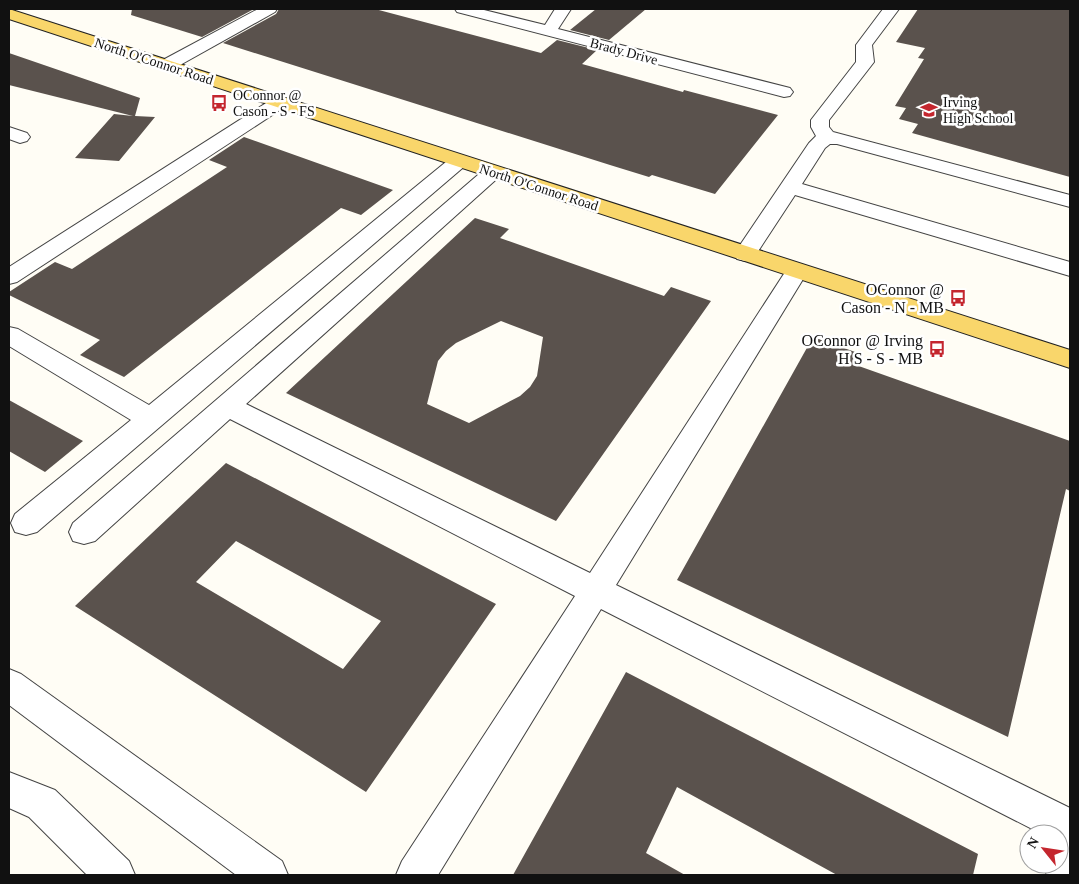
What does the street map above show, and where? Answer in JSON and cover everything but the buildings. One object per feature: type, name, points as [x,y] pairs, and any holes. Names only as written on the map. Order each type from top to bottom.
[{"type":"main road","name":"North O'Connor Road","points":[[9,14],[1070,359]]},
{"type":"street","points":[[166,65],[269,9]]},
{"type":"street","name":"Brady Drive","points":[[463,9],[784,92]]},
{"type":"street","points":[[548,31],[563,9]]},
{"type":"street","points":[[827,138],[820,126],[820,120],[865,62],[864,45],[891,9]]},
{"type":"street","points":[[9,277],[280,102]]},
{"type":"street","points":[[745,254],[821,139],[827,138],[838,138],[1070,201]]},
{"type":"street","points":[[26,523],[460,161]]},
{"type":"street","points":[[84,532],[493,172]]},
{"type":"street","points":[[790,187],[1070,269]]},
{"type":"street","points":[[416,875],[797,271]]},
{"type":"street","points":[[9,335],[150,419]]},
{"type":"street","points":[[226,406],[1070,828]]},
{"type":"street","points":[[9,685],[268,875]]},
{"type":"street","points":[[9,790],[42,803],[115,875]]},
{"type":"street","points":[[1066,875],[1070,850]]},
{"type":"place","name":"OConnor @ Cason - S - FS","points":[[219,103]]},
{"type":"place","name":"Irving High School","points":[[929,110]]},
{"type":"place","name":"OConnor @ Cason - N - MB","points":[[958,298]]},
{"type":"place","name":"OConnor @ Irving H S - S - MB","points":[[937,349]]}]
